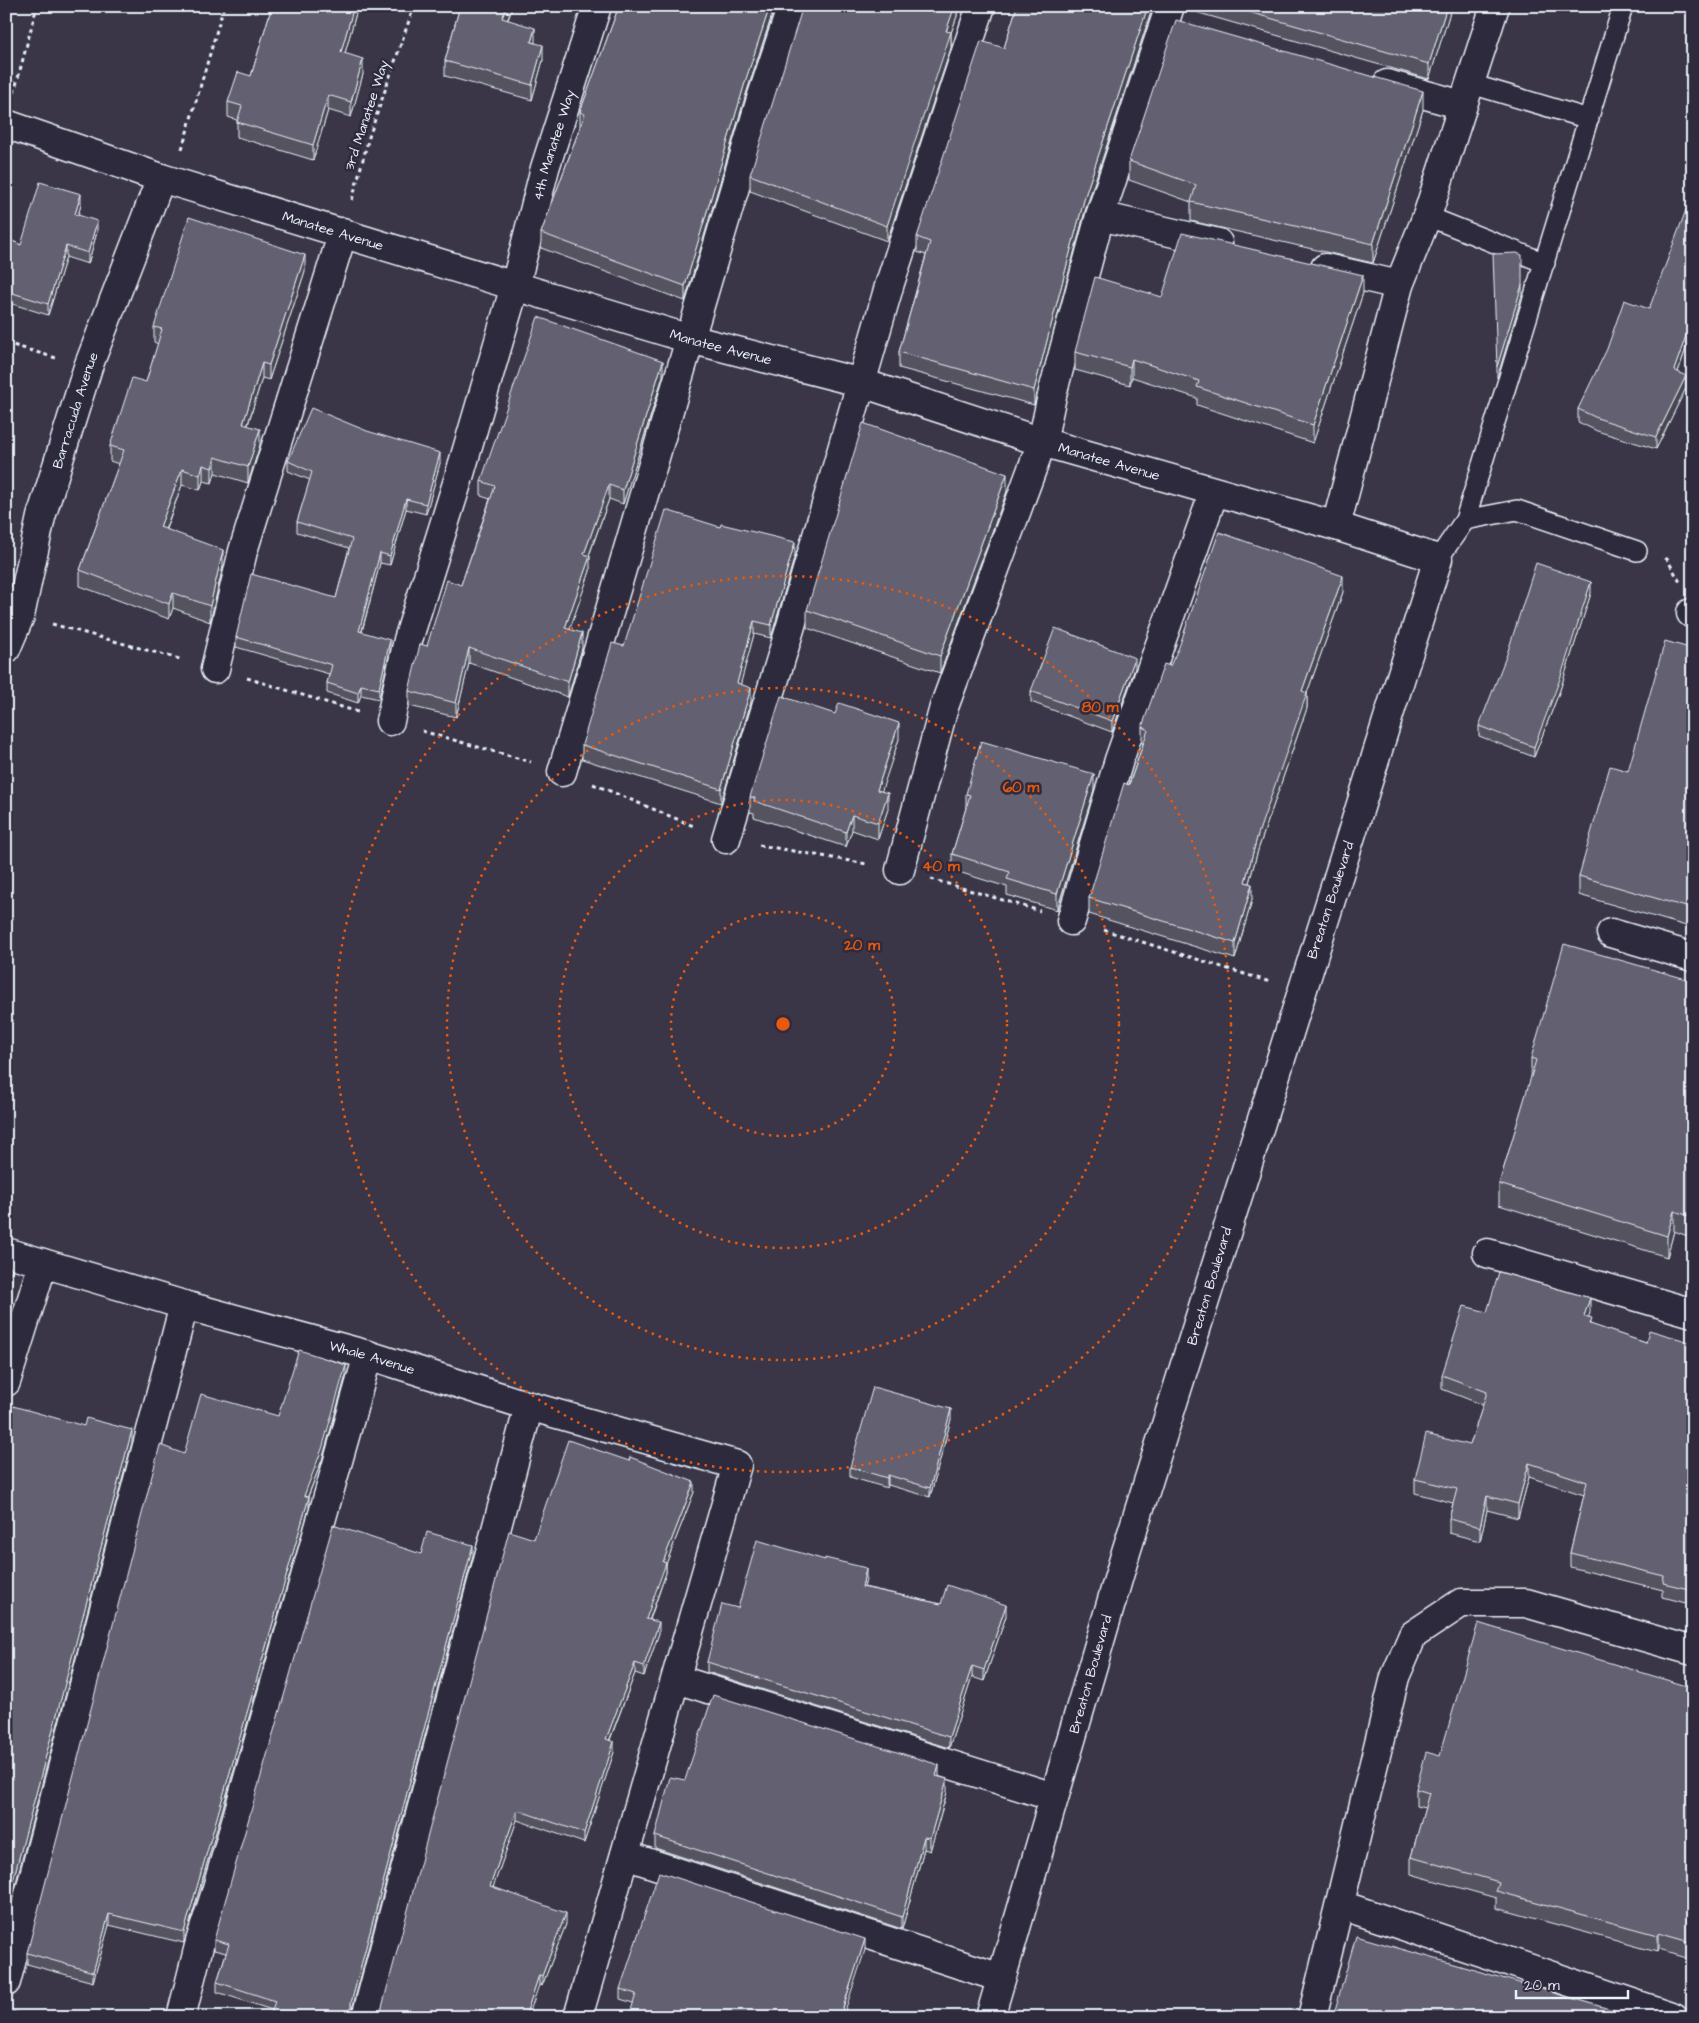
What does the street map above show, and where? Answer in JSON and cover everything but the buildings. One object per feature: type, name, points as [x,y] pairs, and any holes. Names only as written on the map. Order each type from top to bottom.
[{"type":"street","name":"4th Manatee Way","points":[[390,721],[408,640],[459,477],[515,286],[545,168],[596,6]]},
{"type":"street","points":[[562,772],[761,99],[792,6]]},
{"type":"street","points":[[726,840],[890,283],[981,6]]},
{"type":"street","points":[[1336,526],[1399,285],[1427,216],[1495,6]]},
{"type":"street","points":[[900,870],[944,707],[1042,442],[1053,391],[1100,216],[1174,18]]},
{"type":"street","points":[[1367,78],[1466,95]]},
{"type":"street","name":"Manatee Avenue","points":[[6,124],[167,179],[515,286],[690,338],[862,383],[1042,442],[1336,526],[1438,559]]},
{"type":"street","name":"Barracuda Avenue","points":[[6,649],[20,616],[40,517],[88,367],[167,179]]},
{"type":"street","points":[[1100,216],[1244,249]]},
{"type":"street","points":[[215,669],[243,551],[343,232]]},
{"type":"street","points":[[1302,263],[1399,285]]},
{"type":"street","points":[[1071,920],[1119,760],[1214,492]]},
{"type":"street","name":"Breaton Boulevard","points":[[990,2017],[1126,1552],[1438,559]]},
{"type":"street","points":[[1611,933],[1693,958]]},
{"type":"street","name":"Whale Avenue","points":[[6,1252],[184,1305],[368,1355],[529,1406],[737,1465],[676,1679]]},
{"type":"street","points":[[1487,1253],[1693,1313]]},
{"type":"street","points":[[6,1382],[43,1263]]},
{"type":"street","points":[[6,1982],[184,1305]]},
{"type":"street","points":[[181,2017],[201,1938],[368,1355]]},
{"type":"street","points":[[366,2017],[529,1406]]},
{"type":"street","points":[[1312,2017],[1341,1905],[1395,1677],[1413,1635],[1461,1603],[1526,1603],[1693,1651]]},
{"type":"street","points":[[578,2017],[676,1679],[1054,1797]]},
{"type":"street","points":[[625,1856],[1001,1978]]},
{"type":"street","points":[[1341,1905],[1674,2017]]},
{"type":"lane","points":[[1438,559],[1465,520],[1623,6]]},
{"type":"lane","points":[[1466,95],[1589,118]]},
{"type":"lane","points":[[1427,216],[1544,264]]},
{"type":"lane","points":[[1465,520],[1518,510],[1637,551]]},
{"type":"path","points":[[13,96],[37,6]]},
{"type":"path","points":[[167,179],[224,6]]},
{"type":"path","name":"3rd Manatee Way","points":[[343,232],[369,137],[414,6]]},
{"type":"path","points":[[6,343],[88,367]]},
{"type":"path","points":[[1637,551],[1668,559],[1678,577],[1692,613]]},
{"type":"path","points":[[20,616],[215,669],[562,772],[726,840],[900,870],[1071,920],[1301,992]]}]
